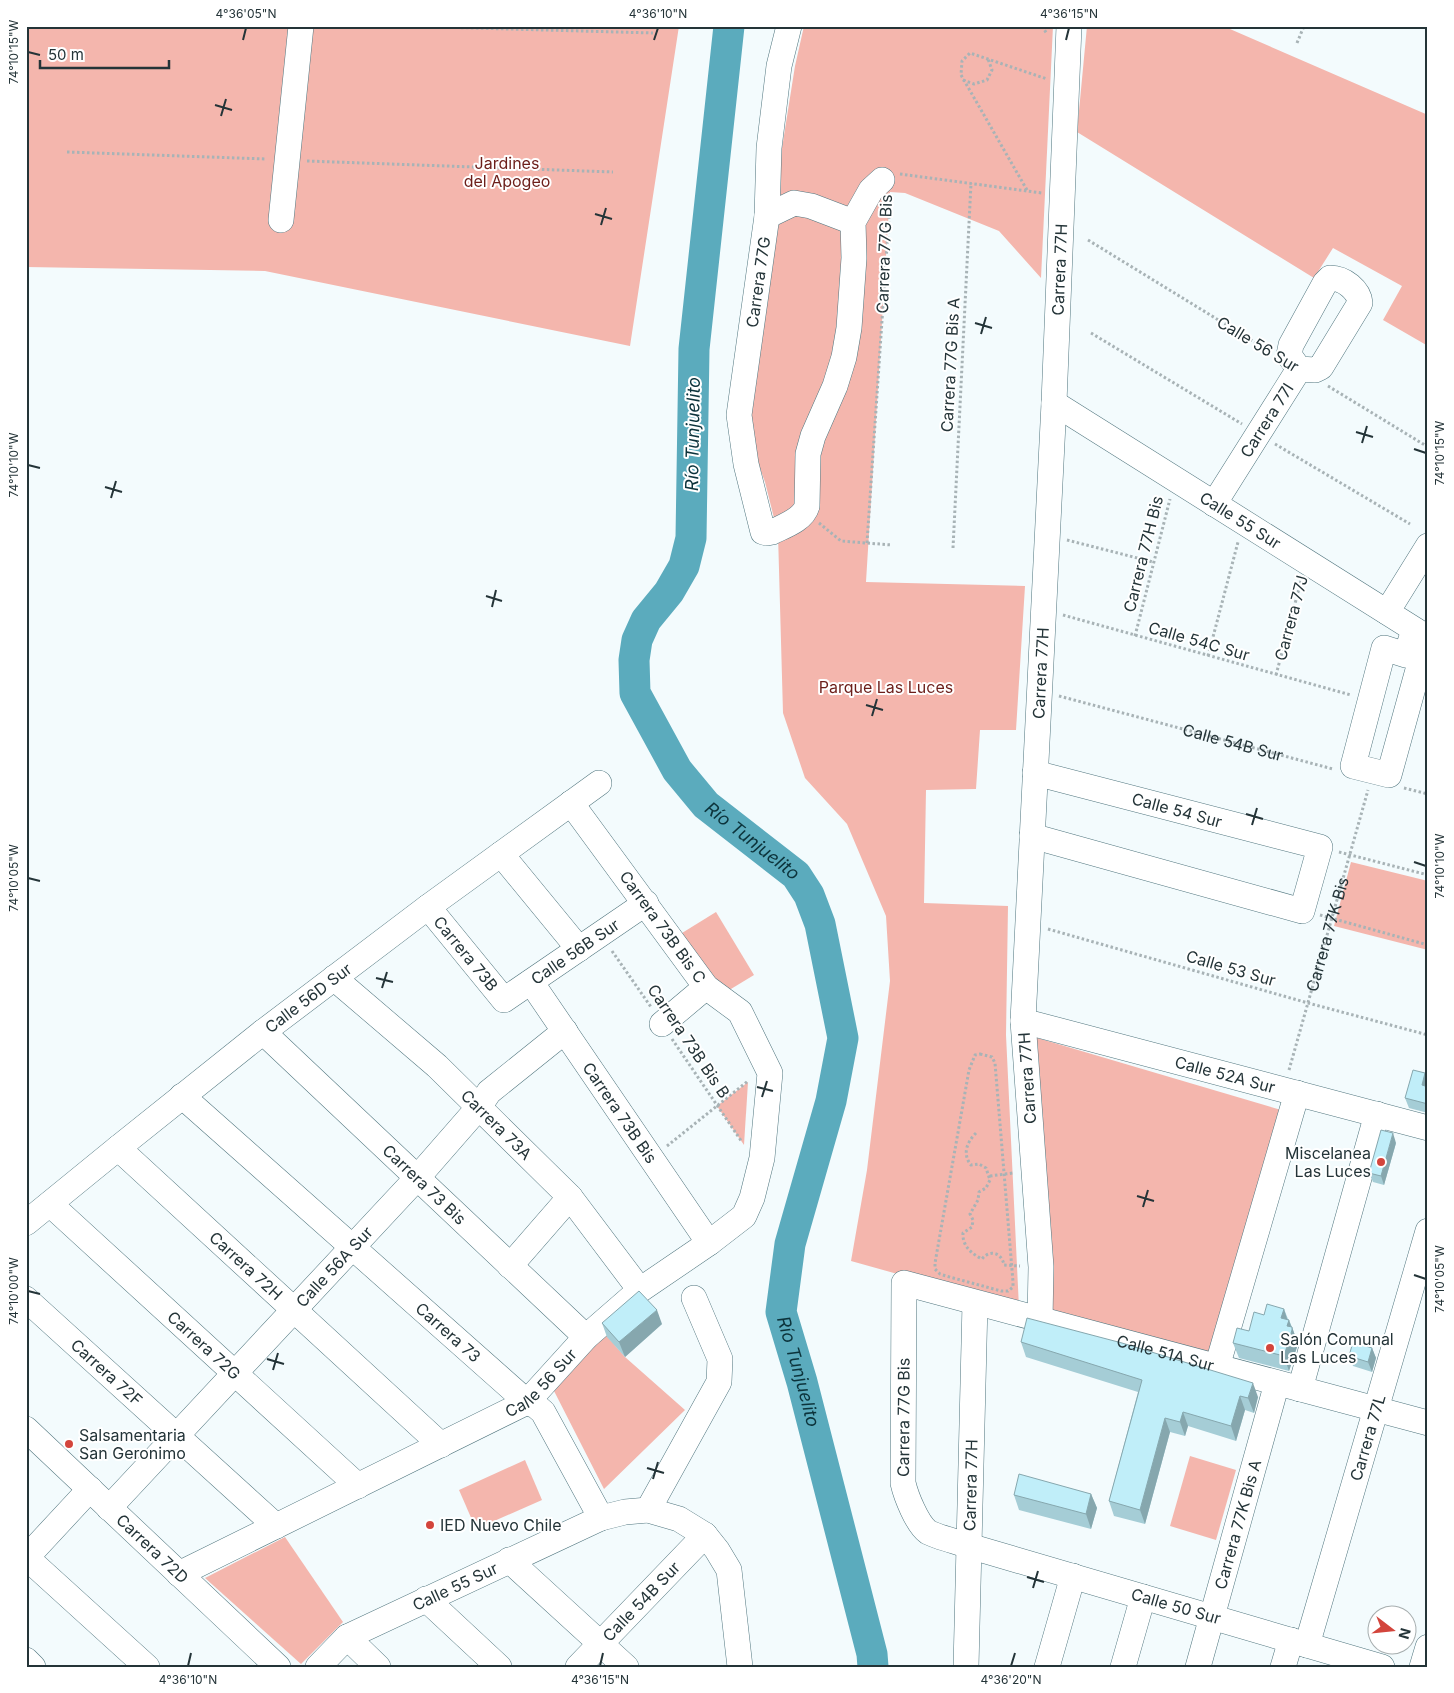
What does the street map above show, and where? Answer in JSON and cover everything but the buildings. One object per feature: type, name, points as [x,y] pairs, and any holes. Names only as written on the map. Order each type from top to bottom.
[{"type":"street","points":[[281,220],[301,26]]},
{"type":"street","name":"Carrera 77G","points":[[789,26],[779,66],[769,148],[767,216],[739,415],[746,464],[763,532],[767,534],[805,512]]},
{"type":"street","name":"Carrera 77H","points":[[1040,1320],[1041,1267],[1022,1021],[1054,403],[1069,26]]},
{"type":"street","name":"Carrera 77G Bis","points":[[805,512],[808,454],[813,436],[835,386],[844,357],[849,328],[853,284],[853,222],[871,190],[882,180]]},
{"type":"street","points":[[767,216],[794,203],[811,206],[853,222]]},
{"type":"street","name":"Carrera 77I","points":[[1330,278],[1336,278],[1356,290],[1360,296],[1360,303],[1321,367],[1315,370],[1299,369],[1289,355],[1290,344],[1325,283],[1330,278]]},
{"type":"street","name":"Carrera 77I","points":[[1214,504],[1299,369]]},
{"type":"street","name":"Calle 55 Sur","points":[[1054,403],[1421,634]]},
{"type":"street","points":[[1387,612],[1428,546]]},
{"type":"street","points":[[1406,655],[1421,634]]},
{"type":"street","points":[[1384,648],[1406,655],[1421,659],[1405,719],[1389,775],[1371,780],[1353,766],[1384,648]]},
{"type":"street","name":"Calle 54 Sur","points":[[1035,773],[1320,847]]},
{"type":"street","name":"Calle 56D Sur","points":[[26,1223],[263,1032],[428,907],[599,782]]},
{"type":"street","name":"Carrera 73B Bis C","points":[[571,803],[706,987],[740,1012],[770,1073]]},
{"type":"street","points":[[1032,836],[1302,911],[1320,847]]},
{"type":"street","points":[[502,854],[579,949]]},
{"type":"street","name":"Calle 56B Sur","points":[[504,1000],[646,903]]},
{"type":"street","name":"Carrera 73B","points":[[428,907],[504,1000]]},
{"type":"street","name":"Carrera 73A","points":[[334,978],[437,1066],[570,1197],[640,1290]]},
{"type":"street","name":"Carrera 73B Bis","points":[[532,982],[708,1242]]},
{"type":"street","points":[[662,1024],[706,987]]},
{"type":"street","name":"Calle 52A Sur","points":[[1022,1021],[1428,1128]]},
{"type":"street","name":"Calle 56A Sur","points":[[109,1508],[417,1178],[479,1107],[489,1092],[565,1031]]},
{"type":"street","name":"Carrera 73 Bis","points":[[263,1032],[586,1337]]},
{"type":"street","name":"Calle 56 Sur","points":[[179,1574],[527,1402],[586,1337],[640,1290],[744,1216],[752,1198],[762,1158],[770,1073]]},
{"type":"street","points":[[1217,1367],[1290,1092]]},
{"type":"street","name":"Carrera 73","points":[[182,1096],[527,1402],[543,1412],[602,1518]]},
{"type":"street","name":"Carrera 77K Bis A","points":[[1198,1667],[1212,1617],[1377,1114]]},
{"type":"street","name":"Carrera 72H","points":[[118,1148],[441,1445]]},
{"type":"street","points":[[510,1266],[570,1197]]},
{"type":"street","name":"Carrera 72G","points":[[50,1204],[358,1486]]},
{"type":"street","name":"Carrera 77L","points":[[1283,1667],[1299,1642],[1376,1409],[1428,1231]]},
{"type":"street","name":"Carrera 77G Bis","points":[[904,1283],[903,1483],[906,1496],[913,1511],[927,1531],[969,1546]]},
{"type":"street","name":"Calle 51A Sur","points":[[904,1283],[1428,1423]]},
{"type":"street","points":[[648,1510],[719,1382],[720,1359],[694,1298]]},
{"type":"street","name":"Carrera 72F","points":[[26,1299],[276,1526]]},
{"type":"street","name":"Carrera 77H","points":[[966,1667],[975,1303]]},
{"type":"street","name":"Carrera 72D","points":[[27,1431],[278,1667]]},
{"type":"street","points":[[90,1489],[26,1558],[147,1667]]},
{"type":"street","points":[[602,1518],[625,1512],[648,1510],[680,1518],[705,1535],[729,1570],[740,1667]]},
{"type":"street","name":"Calle 55 Sur","points":[[318,1667],[347,1637],[602,1518]]},
{"type":"street","name":"Calle 54B Sur","points":[[578,1667],[705,1535]]},
{"type":"street","name":"Calle 50 Sur","points":[[969,1546],[1382,1667]]},
{"type":"street","points":[[509,1560],[626,1667]]},
{"type":"street","points":[[1047,1667],[1073,1576]]},
{"type":"street","points":[[1123,1667],[1143,1597]]},
{"type":"street","points":[[426,1599],[499,1667]]},
{"type":"street","points":[[347,1637],[378,1667]]},
{"type":"street","points":[[1422,1667],[1428,1647]]},
{"type":"street","points":[[26,1660],[34,1667]]},
{"type":"path","points":[[401,26],[653,33]]},
{"type":"path","points":[[1297,43],[1304,26]]},
{"type":"path","points":[[1026,190],[960,75],[962,61],[970,53],[1050,80]]},
{"type":"path","points":[[963,80],[974,84],[987,80],[992,70],[988,59]]},
{"type":"path","points":[[67,152],[613,172]]},
{"type":"path","points":[[882,180],[898,173],[1062,194]]},
{"type":"path","name":"Carrera 77G Bis","points":[[867,543],[890,191],[882,180]]},
{"type":"path","name":"Carrera 77G Bis A","points":[[953,548],[971,183]]},
{"type":"path","name":"Calle 56 Sur","points":[[1088,240],[1428,447]]},
{"type":"path","name":"Carrera 77H Bis","points":[[1135,636],[1175,479]]},
{"type":"path","points":[[805,512],[841,541],[892,544]]},
{"type":"path","points":[[1208,656],[1243,522]]},
{"type":"path","points":[[1047,534],[1153,562]]},
{"type":"path","name":"Carrera 77J","points":[[1276,675],[1306,561]]},
{"type":"path","name":"Calle 54C Sur","points":[[1043,610],[1370,700]]},
{"type":"path","name":"Calle 54B Sur","points":[[1039,690],[1343,771]]},
{"type":"path","name":"Carrera 77K Bis","points":[[1290,1092],[1308,1003],[1371,780]]},
{"type":"path","points":[[1399,786],[1428,794]]},
{"type":"path","points":[[1320,847],[1428,875]]},
{"type":"path","points":[[1302,911],[1428,945]]},
{"type":"path","name":"Calle 53 Sur","points":[[1027,923],[1428,1035]]},
{"type":"path","name":"Carrera 73B Bis B","points":[[601,934],[744,1146],[762,1158]]},
{"type":"path","points":[[980,1054],[992,1057],[995,1064],[1013,1282],[1012,1290],[1005,1291],[940,1274],[935,1269],[934,1263],[972,1061],[975,1055],[980,1054]]},
{"type":"path","points":[[651,1158],[748,1082],[770,1073]]},
{"type":"path","points":[[976,1133],[967,1145],[968,1160],[971,1165],[979,1164],[986,1168],[990,1180],[986,1188],[978,1192],[978,1200],[970,1214],[973,1220],[972,1227],[963,1233],[962,1238],[973,1254],[982,1259],[988,1254],[996,1253],[1002,1257],[1004,1265]]},
{"type":"green space","name":"Jardines del Apogeo","points":[[26,26],[679,26],[630,346],[265,271],[26,267]]},
{"type":"green space","name":"Parque Las Luces","points":[[804,26],[1053,26],[1041,278],[999,231],[905,193],[890,192],[866,582],[1025,586],[1016,730],[980,730],[976,789],[926,790],[924,903],[1008,906],[1006,1035],[1019,1308],[851,1261],[867,1170],[890,981],[886,916],[847,824],[805,778],[783,713],[778,534],[765,482],[749,439],[755,339],[782,148],[795,66]]},
{"type":"green space","points":[[1087,26],[1223,26],[1428,115],[1428,346],[1383,320],[1402,286],[1333,248],[1314,278],[1077,132]]},
{"type":"green space","points":[[1351,862],[1428,881],[1428,950],[1334,926]]},
{"type":"green space","points":[[716,912],[754,975],[721,995],[682,933]]},
{"type":"green space","points":[[1034,1037],[1281,1110],[1208,1359],[1053,1313]]},
{"type":"green space","points":[[748,1082],[744,1145],[717,1106]]},
{"type":"green space","points":[[605,1334],[625,1357],[685,1410],[604,1489],[553,1389]]},
{"type":"green space","points":[[1190,1456],[1236,1470],[1216,1540],[1170,1526]]},
{"type":"green space","points":[[525,1460],[542,1500],[476,1529],[459,1490]]},
{"type":"green space","points":[[285,1537],[343,1622],[301,1664],[205,1578]]},
{"type":"waterway","name":"Río Tunjuelito","points":[[729,26],[694,349],[691,538],[684,566],[669,592],[646,620],[637,640],[634,660],[635,693],[677,770],[706,805],[796,875],[809,895],[820,924],[843,1038],[831,1101],[790,1244],[781,1312],[802,1382],[872,1654],[873,1667]]},
{"type":"place","name":"Miscelanea Las Luces","points":[[1381,1162]]},
{"type":"place","name":"Salón Comunal Las Luces","points":[[1270,1348]]},
{"type":"place","name":"Salsamentaria San Geronimo","points":[[69,1444]]},
{"type":"place","name":"IED Nuevo Chile","points":[[430,1525]]}]
